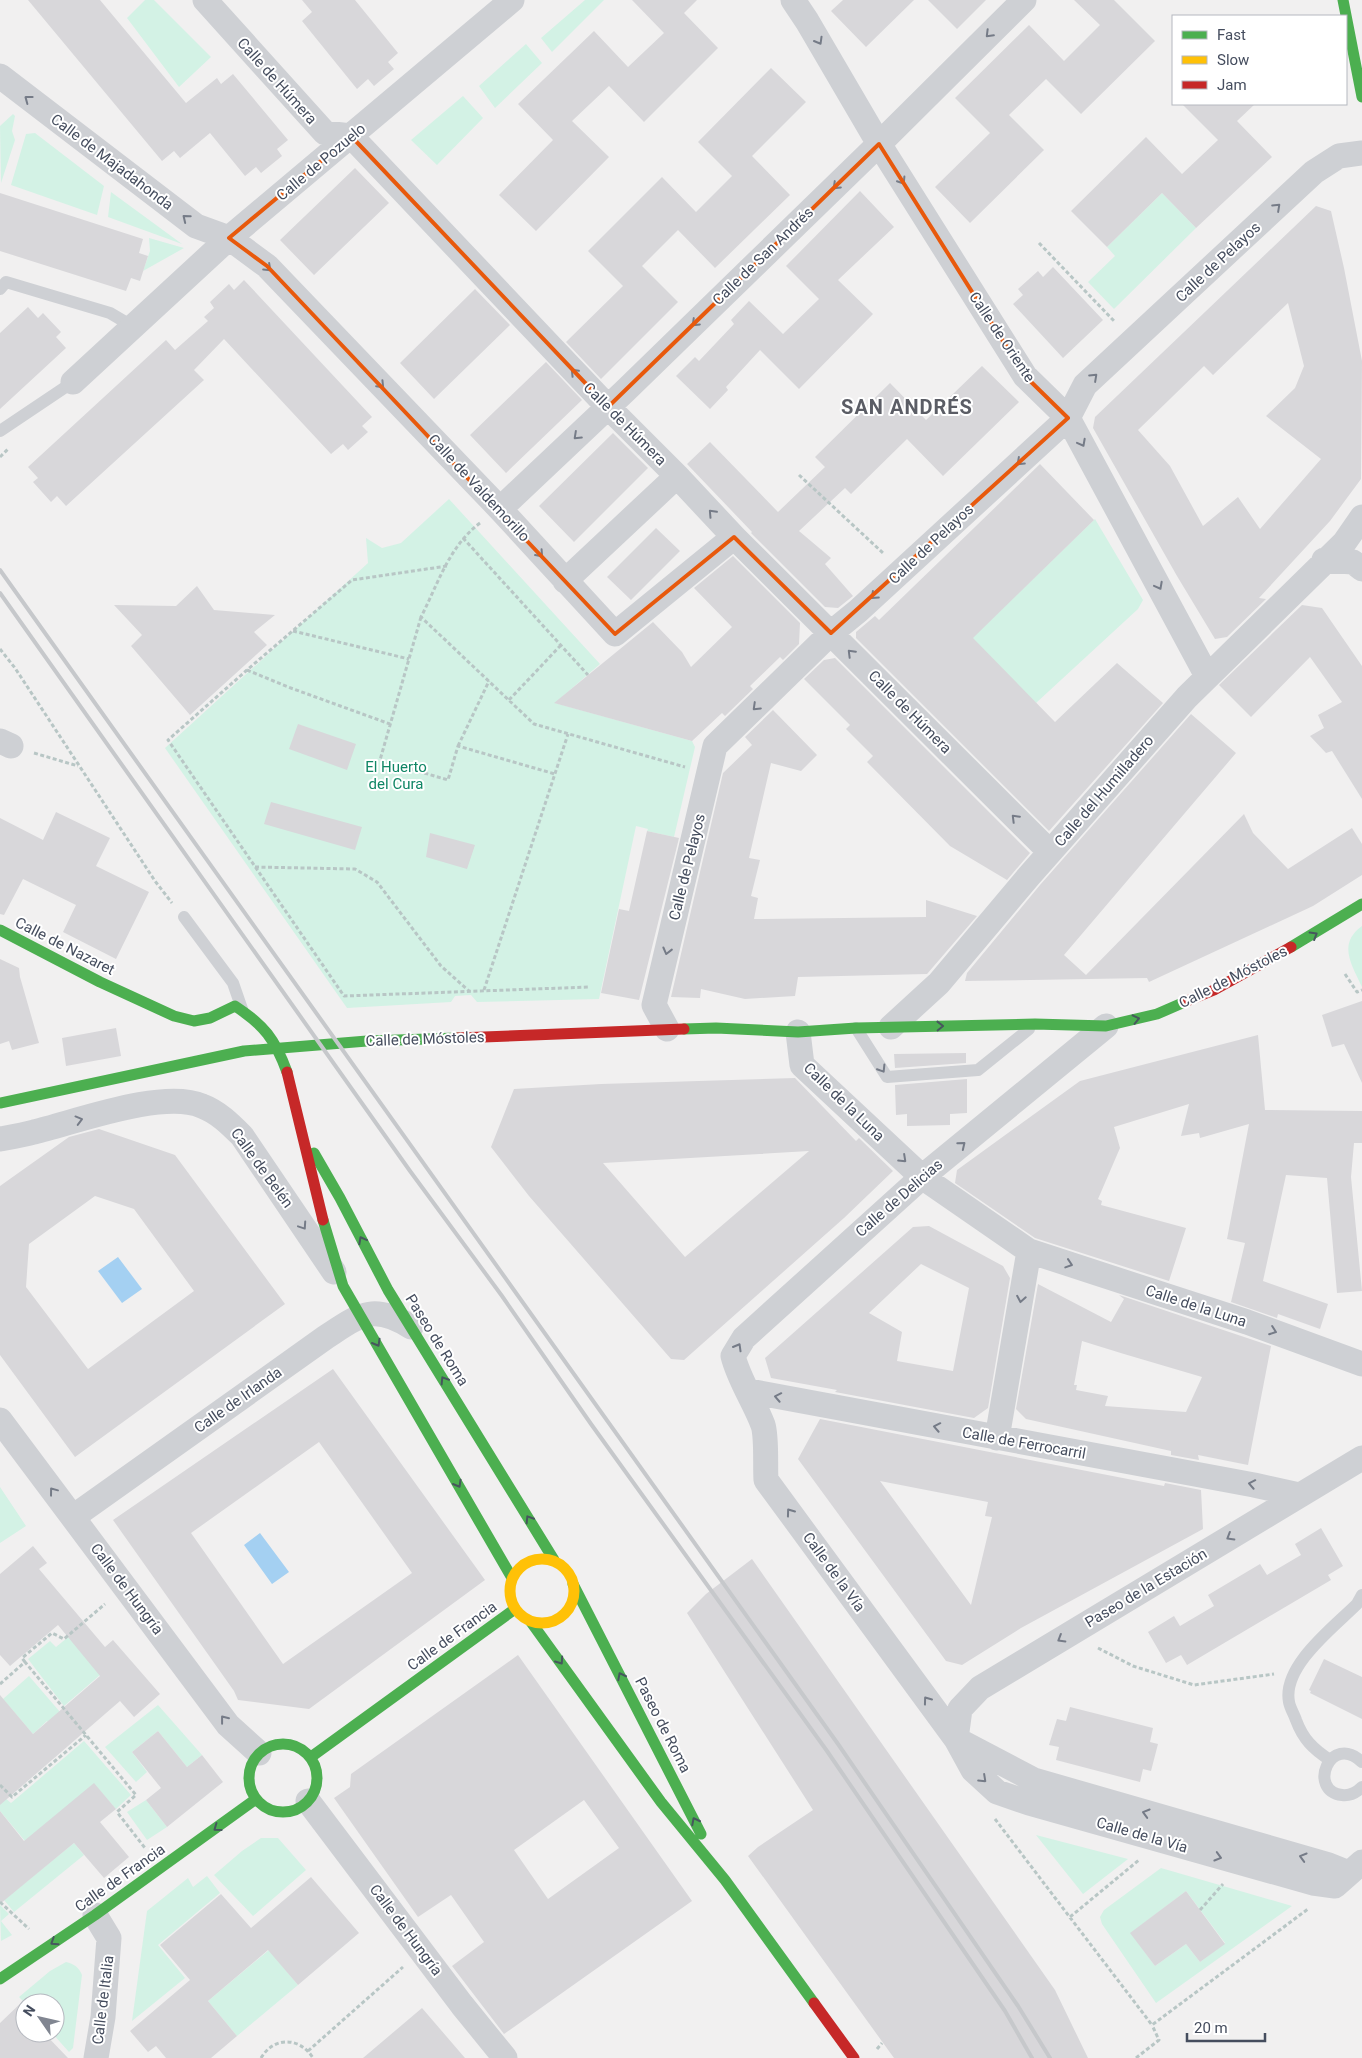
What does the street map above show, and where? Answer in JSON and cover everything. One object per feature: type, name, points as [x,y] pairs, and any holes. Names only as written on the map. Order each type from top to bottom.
[{"type":"street","name":"Calle de Húmera","points":[[205,0],[325,133],[352,136],[608,407],[677,476],[734,537],[1050,852]]},
{"type":"street","name":"Calle de Pozuelo","points":[[73,382],[229,238],[512,0]]},
{"type":"street","name":"Calle de Oriente","points":[[793,0],[879,144],[1025,376],[1068,418],[1207,676]]},
{"type":"street","name":"Calle de San Andrés","points":[[500,509],[879,144],[1024,0]]},
{"type":"street","points":[[1343,0],[1346,15]]},
{"type":"street","points":[[1347,20],[1362,97]]},
{"type":"street","name":"Calle de Majadahonda","points":[[0,76],[196,226],[229,238]]},
{"type":"street","name":"Calle de Pelayos","points":[[667,1029],[654,1005],[715,746],[831,633],[1068,418],[1085,385],[1314,172],[1339,156],[1362,153]]},
{"type":"street","name":"Calle de Valdemorillo","points":[[229,238],[267,266],[500,509],[616,634],[734,537]]},
{"type":"street","points":[[565,581],[677,476]]},
{"type":"street","name":"Calle del Humilladero","points":[[891,1027],[939,983],[1050,852],[1207,676],[1324,560],[1344,543],[1362,517]]},
{"type":"street","points":[[1324,560],[1353,562],[1362,569]]},
{"type":"street","name":"Calle de Móstoles","points":[[0,1103],[187,1062],[244,1052],[367,1041],[716,1028],[798,1032],[856,1028],[1036,1024],[1106,1026],[1157,1014],[1214,990],[1290,948],[1362,904]]},
{"type":"street","name":"Calle de Nazaret","points":[[0,930],[174,1016],[194,1021],[210,1018],[235,1006],[242,1009]]},
{"type":"street","name":"Paseo de Roma","points":[[242,1009],[257,1020],[279,1050],[290,1081],[316,1197],[344,1286],[512,1578]]},
{"type":"street","name":"Calle de Delicias","points":[[748,1391],[738,1374],[733,1356],[744,1338],[922,1177],[1106,1026]]},
{"type":"street","name":"Calle de la Luna","points":[[798,1032],[802,1064],[922,1177],[1029,1251],[1247,1322],[1362,1364]]},
{"type":"street","name":"Calle de Belén","points":[[0,1138],[32,1133],[105,1113],[165,1100],[202,1105],[222,1117],[242,1136],[344,1286]]},
{"type":"street","name":"Paseo de Roma","points":[[301,1131],[340,1198],[388,1290],[554,1560]]},
{"type":"street","name":"Calle de Belén","points":[[0,1150],[32,1133]]},
{"type":"street","points":[[997,1438],[1029,1251]]},
{"type":"street","points":[[361,1315],[380,1314],[396,1318],[411,1327]]},
{"type":"street","name":"Calle de Irlanda","points":[[73,1517],[326,1337],[361,1315]]},
{"type":"street","name":"Calle de Ferrocarril","points":[[748,1391],[1300,1495]]},
{"type":"street","name":"Calle de la Vía","points":[[748,1391],[764,1427],[766,1480],[956,1739],[973,1770],[997,1792],[1029,1803],[1313,1883],[1335,1886],[1355,1867]]},
{"type":"street","name":"Calle de Hungría","points":[[0,1421],[228,1725],[259,1753]]},
{"type":"street","name":"Paseo de la Estación","points":[[956,1739],[960,1708],[980,1688],[1362,1458]]},
{"type":"street","points":[[537,1558],[554,1560],[567,1570],[574,1584],[573,1599],[566,1612],[560,1617],[546,1623],[531,1622],[515,1609],[509,1594],[512,1578],[516,1570],[529,1560],[537,1558]]},
{"type":"street","name":"Paseo de Roma","points":[[574,1584],[725,1880]]},
{"type":"street","name":"Calle de Francia","points":[[311,1757],[515,1609]]},
{"type":"street","name":"Paseo de Roma","points":[[531,1622],[661,1802],[725,1880],[854,2058]]},
{"type":"street","points":[[283,1743],[296,1746],[311,1757],[317,1772],[317,1784],[308,1801],[296,1810],[281,1812],[265,1807],[256,1799],[249,1786],[250,1768],[259,1753],[268,1746],[283,1743]]},
{"type":"street","name":"Calle de Francia","points":[[0,1978],[95,1915],[256,1799]]},
{"type":"street","name":"Calle de Hungría","points":[[308,1801],[462,2005],[505,2058]]},
{"type":"street","name":"Calle de Italia","points":[[95,1915],[109,1938],[103,2017],[96,2058]]},
{"type":"street","points":[[462,2005],[476,2030],[483,2058]]},
{"type":"lane","points":[[0,289],[6,282],[110,314],[132,326]]},
{"type":"lane","name":"Calle de Pozuelo","points":[[0,431],[73,382]]},
{"type":"lane","points":[[184,918],[233,983],[242,1009]]},
{"type":"lane","points":[[856,1028],[887,1077],[978,1070],[1036,1024]]},
{"type":"lane","points":[[1330,1760],[1313,1749],[1297,1723],[1288,1701],[1289,1687],[1295,1670],[1306,1654],[1357,1604],[1362,1595]]},
{"type":"lane","points":[[1362,1762],[1356,1757],[1342,1754],[1330,1760],[1324,1772],[1324,1780],[1329,1789],[1337,1795],[1352,1795],[1362,1787]]},
{"type":"path","points":[[1039,242],[1133,340]]},
{"type":"path","points":[[799,476],[902,570]]},
{"type":"path","points":[[489,680],[458,746],[448,780],[380,760],[422,617],[447,566],[451,553],[463,538],[500,509]]},
{"type":"path","points":[[463,538],[588,675]]},
{"type":"path","points":[[447,566],[352,580],[168,740],[344,996],[589,987]]},
{"type":"path","points":[[422,617],[534,724],[709,774]]},
{"type":"path","points":[[294,631],[409,659]]},
{"type":"path","points":[[509,700],[561,645]]},
{"type":"path","points":[[0,650],[15,668],[155,881],[184,918]]},
{"type":"path","points":[[247,670],[390,724]]},
{"type":"path","points":[[484,990],[568,734]]},
{"type":"path","points":[[6,743],[79,766]]},
{"type":"path","points":[[458,746],[555,774]]},
{"type":"path","points":[[255,866],[355,870],[377,882],[441,966],[469,991]]},
{"type":"path","points":[[1345,974],[1356,992],[1362,990]]},
{"type":"path","points":[[125,1587],[64,1639],[52,1633],[22,1658],[136,1795],[117,1812],[160,1868]]},
{"type":"path","points":[[1072,1633],[1133,1666],[1194,1685],[1295,1670]]},
{"type":"path","points":[[0,1684],[25,1662]]},
{"type":"path","points":[[0,1785],[2,1790],[12,1797],[86,1735]]},
{"type":"path","points":[[992,1815],[1152,2025],[1159,2040],[1136,2058]]},
{"type":"path","points":[[1070,1917],[1141,1859]]},
{"type":"path","points":[[1200,1910],[1224,1882]]},
{"type":"path","points":[[0,1902],[48,1946]]},
{"type":"path","points":[[1152,2025],[1310,1907]]},
{"type":"path","points":[[308,2051],[422,1950]]},
{"type":"path","points":[[261,2058],[272,2045],[283,2041],[293,2042],[308,2051],[312,2058]]},
{"type":"highlighted area","points":[[351,136],[608,407],[879,144],[1025,376],[1068,418],[831,633],[734,537],[615,634],[267,266],[229,238]]},
{"type":"green space","points":[[145,0],[154,0],[211,57],[179,87],[127,18]]},
{"type":"green space","points":[[585,0],[604,0],[552,52],[541,38]]},
{"type":"green space","points":[[526,44],[542,63],[495,108],[479,86]]},
{"type":"green space","points":[[463,96],[483,118],[437,165],[411,140]]},
{"type":"green space","points":[[13,114],[15,116],[12,131],[15,140],[1,183],[0,126]]},
{"type":"green space","points":[[35,133],[104,186],[97,215],[11,185],[26,134]]},
{"type":"green space","points":[[111,192],[182,244],[108,217]]},
{"type":"green space","points":[[1162,193],[1196,228],[1114,309],[1088,282],[1115,256],[1107,247]]},
{"type":"green space","points":[[149,238],[184,248],[143,271],[150,251]]},
{"type":"green space","name":"El Huerto del Cura","points":[[449,499],[600,664],[555,703],[692,741],[695,747],[674,837],[647,831],[648,829],[636,826],[599,999],[477,1002],[471,995],[455,996],[451,1002],[347,1008],[165,748],[368,563],[366,538],[382,548],[401,543]]},
{"type":"green space","points":[[1095,519],[1143,600],[1138,609],[1036,703],[968,642]]},
{"type":"green space","points":[[1362,926],[1362,987],[1351,963],[1348,947],[1354,933]]},
{"type":"green space","points":[[0,1487],[26,1526],[0,1543]]},
{"type":"green space","points":[[84,1624],[100,1675],[64,1706],[28,1659],[50,1641],[56,1647]]},
{"type":"green space","points":[[29,1676],[79,1734],[66,1743],[47,1721],[33,1734],[3,1699]]},
{"type":"green space","points":[[158,1705],[202,1755],[187,1767],[158,1731],[132,1752],[147,1772],[136,1782],[105,1747]]},
{"type":"green space","points":[[84,1741],[131,1795],[116,1809],[94,1784],[25,1841],[0,1811],[0,1801],[4,1797],[11,1803]]},
{"type":"green space","points":[[146,1800],[167,1827],[147,1840],[127,1812]]},
{"type":"green space","points":[[1036,1835],[1128,1859],[1083,1894]]},
{"type":"green space","points":[[261,1838],[278,1838],[306,1870],[253,1916],[214,1875],[242,1851]]},
{"type":"green space","points":[[74,1843],[84,1855],[14,1912],[4,1900]]},
{"type":"green space","points":[[1161,1868],[1292,1906],[1156,2003],[1102,1924],[1100,1917],[1104,1910]],"holes":[[[1186,1891],[1225,1943],[1200,1962],[1186,1944],[1155,1966],[1131,1933]]]},
{"type":"green space","points":[[207,1876],[220,1893],[158,1945],[185,1978],[132,2021],[147,1911],[188,1878],[193,1887]]},
{"type":"green space","points":[[0,1905],[9,1914],[1,1921],[12,1935],[1,1941]]},
{"type":"green space","points":[[269,1950],[298,1985],[237,2036],[208,2001]]},
{"type":"green space","points":[[66,1962],[76,1966],[82,1975],[73,2048],[69,2052],[61,2043],[65,2043],[65,1993],[24,1993],[50,1971]]},
{"type":"water","points":[[118,1257],[142,1289],[122,1303],[98,1271]]},
{"type":"water","points":[[260,1533],[289,1572],[272,1584],[244,1545]]},
{"type":"building","points":[[28,0],[100,0],[186,103],[217,78],[221,84],[233,74],[288,140],[277,149],[282,156],[261,173],[256,167],[245,176],[210,133],[180,158],[174,151],[162,161]]},
{"type":"building","points":[[302,0],[355,0],[398,53],[388,62],[394,69],[374,86],[368,79],[357,89],[302,21],[312,12]]},
{"type":"building","points":[[632,0],[697,0],[684,13],[718,48],[644,122],[609,86],[572,121],[609,157],[536,231],[499,195],[553,140],[518,104],[594,31],[628,67],[664,33]]},
{"type":"building","points":[[843,0],[914,0],[866,47],[831,11]]},
{"type":"building","points":[[928,0],[986,0],[957,29]]},
{"type":"building","points":[[1074,0],[1114,0],[1155,41],[1081,114],[1046,79],[1009,115],[1044,150],[970,223],[935,187],[990,133],[955,98],[1029,25],[1064,61],[1100,25]]},
{"type":"building","points":[[771,68],[806,102],[752,156],[790,195],[715,268],[678,230],[642,266],[678,302],[601,379],[566,342],[623,286],[588,251],[662,177],[696,212],[732,176],[698,142]]},
{"type":"building","points":[[1183,105],[1254,105],[1237,121],[1272,157],[1196,228],[1162,193],[1107,247],[1071,211],[1146,137],[1182,174],[1218,140]]},
{"type":"building","points":[[355,168],[389,203],[314,275],[280,240]]},
{"type":"building","points":[[860,191],[894,227],[838,280],[873,314],[799,389],[760,350],[726,387],[728,390],[710,409],[676,376],[695,357],[699,361],[734,324],[731,320],[749,301],[783,334],[819,299],[786,266]]},
{"type":"building","points":[[0,193],[143,239],[139,253],[148,256],[140,281],[131,278],[126,291],[0,251]]},
{"type":"building","points":[[1316,206],[1331,211],[1362,361],[1361,479],[1330,521],[1259,598],[1266,599],[1227,637],[1215,639],[1177,576],[1093,428],[1095,417]],"holes":[[[1288,303],[1304,366],[1295,388],[1266,416],[1321,459],[1260,529],[1238,497],[1203,526],[1170,466],[1138,430],[1204,366],[1213,375]]]},
{"type":"building","points":[[1053,267],[1103,320],[1063,358],[1013,304],[1023,295],[1018,289],[1038,271],[1043,277]]},
{"type":"building","points":[[244,280],[372,417],[362,426],[368,432],[348,450],[343,444],[331,454],[224,339],[194,370],[204,380],[66,506],[57,496],[51,502],[33,482],[38,478],[28,467],[166,340],[175,350],[208,321],[204,317],[214,308],[210,302],[229,284],[234,290]]},
{"type":"building","points":[[475,289],[510,325],[434,399],[400,363]]},
{"type":"building","points":[[28,307],[38,318],[43,313],[61,332],[56,337],[66,348],[0,409],[0,333]]},
{"type":"building","points":[[546,362],[582,400],[506,473],[470,435]]},
{"type":"building","points":[[982,366],[1019,402],[943,476],[907,439],[851,494],[845,488],[799,531],[831,558],[825,564],[853,596],[838,608],[825,607],[751,533],[687,464],[710,442],[778,512],[825,467],[815,457],[890,383],[926,420]]},
{"type":"building","points":[[613,433],[648,468],[574,542],[539,506]]},
{"type":"building","points":[[1040,464],[1094,520],[973,638],[1055,722],[1117,663],[1163,703],[1049,831],[856,638],[856,632],[875,616],[879,620]]},
{"type":"building","points":[[656,528],[680,551],[631,600],[607,577]]},
{"type":"building","points":[[733,556],[800,623],[799,644],[783,660],[780,657],[750,686],[753,689],[725,716],[722,713],[692,741],[554,703],[653,622],[682,652],[691,667],[732,627],[694,588]]},
{"type":"building","points":[[197,586],[214,610],[275,615],[254,632],[267,645],[190,715],[131,646],[142,635],[114,605],[176,606]]},
{"type":"building","points":[[1302,605],[1322,608],[1362,666],[1362,799],[1332,751],[1326,753],[1310,736],[1324,728],[1318,715],[1342,702],[1310,657],[1251,717],[1219,685]]},
{"type":"building","points":[[835,658],[1030,853],[1007,880],[950,846],[867,762],[873,756],[846,729],[850,725],[804,679],[824,660]]},
{"type":"building","points":[[773,710],[817,755],[801,771],[771,763],[749,858],[760,860],[751,896],[758,898],[754,919],[926,917],[926,900],[977,916],[927,974],[798,977],[795,996],[745,999],[701,989],[700,998],[671,997],[723,773],[752,745],[745,737]]},
{"type":"building","points":[[1191,714],[1236,753],[1064,955],[1086,975],[1244,814],[1253,833],[1288,869],[1352,828],[1362,844],[1362,875],[1313,906],[1149,982],[1147,978],[965,981],[967,973],[1040,885]]},
{"type":"building","points":[[298,724],[356,744],[347,770],[289,749]]},
{"type":"building","points":[[271,802],[362,827],[355,850],[264,824]]},
{"type":"building","points":[[56,812],[110,838],[96,866],[149,892],[116,959],[63,932],[76,905],[23,879],[4,915],[0,914],[0,818],[43,840]]},
{"type":"building","points":[[647,831],[679,838],[639,1000],[601,993],[619,909],[629,911]]},
{"type":"building","points":[[430,833],[475,845],[467,869],[426,857]]},
{"type":"building","points":[[0,959],[19,968],[39,1043],[12,1050],[9,1041],[0,1044]]},
{"type":"building","points":[[1362,1001],[1362,1083],[1344,1044],[1332,1047],[1322,1015]]},
{"type":"building","points":[[116,1028],[121,1056],[66,1066],[62,1038]]},
{"type":"building","points":[[1258,1035],[1265,1110],[1362,1111],[1362,1143],[1354,1143],[1351,1177],[1362,1291],[1337,1293],[1327,1178],[1286,1175],[1263,1281],[1328,1304],[1320,1329],[1278,1314],[1277,1318],[1231,1302],[1245,1243],[1227,1239],[1249,1124],[1200,1138],[1199,1133],[1181,1136],[1189,1104],[1114,1127],[1120,1148],[1098,1199],[1102,1201],[1101,1205],[1186,1228],[1169,1281],[1035,1238],[955,1183],[957,1170],[1080,1081]]},
{"type":"building","points":[[966,1053],[966,1063],[895,1068],[894,1054]]},
{"type":"building","points":[[795,1078],[856,1141],[859,1138],[893,1171],[844,1218],[684,1360],[671,1359],[529,1196],[491,1147],[514,1089],[601,1084]],"holes":[[[809,1151],[685,1257],[603,1163]]]},
{"type":"building","points":[[967,1079],[967,1113],[950,1114],[950,1125],[907,1126],[907,1114],[896,1115],[895,1085]]},
{"type":"building","points":[[99,1129],[175,1155],[285,1304],[75,1457],[0,1355],[0,1186],[69,1137]],"holes":[[[95,1196],[134,1209],[194,1291],[88,1369],[26,1287],[29,1244]]]},
{"type":"building","points":[[929,1226],[1003,1266],[1010,1278],[988,1408],[974,1418],[771,1378],[765,1358],[913,1227]],"holes":[[[921,1264],[969,1288],[953,1371],[897,1361],[902,1332],[869,1313]]]},
{"type":"building","points":[[1038,1284],[1111,1322],[1124,1299],[1119,1295],[1271,1346],[1248,1465],[1198,1455],[1199,1460],[1171,1455],[1171,1451],[1026,1419],[1016,1409]],"holes":[[[1082,1341],[1202,1377],[1186,1412],[1105,1406],[1108,1396],[1076,1390],[1077,1385],[1074,1385]]]},
{"type":"building","points":[[333,1369],[485,1580],[309,1709],[238,1700],[234,1691],[113,1520]],"holes":[[[319,1442],[412,1573],[283,1664],[191,1533]]]},
{"type":"building","points":[[820,1419],[1164,1486],[1165,1483],[1201,1490],[1203,1529],[1021,1628],[962,1665],[946,1661],[798,1459]],"holes":[[[880,1481],[988,1502],[985,1516],[992,1517],[971,1605]]]},
{"type":"building","points":[[1321,1528],[1343,1566],[1328,1575],[1331,1580],[1187,1665],[1181,1655],[1166,1663],[1148,1632],[1174,1616],[1180,1626],[1214,1606],[1208,1595],[1260,1564],[1267,1575],[1301,1555],[1295,1544]]},
{"type":"building","points":[[33,1546],[47,1563],[39,1569],[105,1647],[113,1640],[160,1694],[134,1717],[120,1701],[0,1805],[0,1695],[33,1734],[100,1676],[58,1625],[10,1666],[0,1655],[0,1574]]},
{"type":"building","points":[[752,1559],[1055,1990],[1088,2058],[894,2058],[748,1856],[758,1847],[813,1810],[687,1613],[706,1594]]},
{"type":"building","points":[[518,1655],[692,1901],[504,2034],[452,1966],[484,1942],[451,1895],[418,1917],[334,1798],[350,1787],[351,1774]],"holes":[[[584,1800],[619,1848],[548,1899],[514,1850]]]},
{"type":"building","points":[[1324,1659],[1362,1677],[1362,1719],[1310,1693],[1311,1691],[1309,1690]]},
{"type":"building","points":[[1070,1707],[1153,1728],[1150,1742],[1158,1744],[1151,1771],[1143,1769],[1140,1782],[1056,1760],[1059,1747],[1049,1745],[1057,1719],[1066,1721]]},
{"type":"building","points":[[158,1731],[187,1767],[202,1755],[223,1782],[167,1827],[146,1800],[161,1788],[132,1752]]},
{"type":"building","points":[[94,1783],[116,1809],[100,1822],[129,1857],[104,1878],[74,1843],[0,1904],[0,1811],[24,1841]]},
{"type":"building","points":[[311,1877],[359,1933],[298,1985],[268,1950],[208,2001],[237,2036],[211,2058],[166,2058],[156,2046],[148,2052],[130,2031],[190,1980],[160,1945],[221,1894],[251,1928]]},
{"type":"building","points":[[1186,1891],[1225,1944],[1200,1962],[1186,1944],[1155,1966],[1130,1933]]},
{"type":"building","points":[[422,2008],[465,2058],[363,2058]]},
{"type":"building","points":[[15,2009],[15,2043],[54,2043],[68,2058],[0,2058],[0,2023]]},
{"type":"railway","points":[[0,570],[838,1744],[1018,2006],[1050,2058]]},
{"type":"railway","points":[[0,593],[410,1171],[502,1296],[591,1424],[827,1751],[1005,2011],[1032,2058]]},
{"type":"traffic: fast","points":[[1343,0],[1346,15]]},
{"type":"traffic: fast","points":[[1347,20],[1362,97]]},
{"type":"traffic: fast","points":[[1291,947],[1362,904]]},
{"type":"traffic: fast","points":[[0,930],[100,982],[174,1016],[194,1021],[210,1018],[235,1006],[254,1020],[267,1034],[278,1050],[287,1072]]},
{"type":"traffic: fast","points":[[684,1029],[716,1028],[798,1032],[856,1028],[1035,1024],[1106,1026],[1157,1014],[1187,1001]]},
{"type":"traffic: fast","points":[[0,1103],[244,1051],[367,1041],[457,1038]]},
{"type":"traffic: fast","points":[[314,1153],[388,1290],[554,1560]]},
{"type":"traffic: fast","points":[[323,1220],[343,1286],[512,1578]]},
{"type":"traffic: fast","points":[[573,1584],[701,1834]]},
{"type":"traffic: fast","points":[[311,1757],[515,1609]]},
{"type":"traffic: fast","points":[[531,1622],[661,1802],[725,1880],[814,2003]]},
{"type":"traffic: fast","points":[[276,1744],[290,1744],[302,1749],[312,1759],[317,1771],[317,1778],[317,1785],[312,1797],[302,1807],[290,1812],[276,1812],[264,1807],[254,1797],[249,1785],[249,1771],[254,1759],[264,1749],[276,1744]]},
{"type":"traffic: fast","points":[[0,1979],[95,1915],[256,1799]]},
{"type":"traffic: slow","points":[[536,1559],[548,1559],[565,1568],[572,1579],[574,1591],[572,1603],[565,1614],[548,1623],[536,1623],[524,1618],[515,1609],[510,1597],[510,1585],[515,1573],[524,1564],[536,1559]]},
{"type":"traffic: jam","points":[[1187,1001],[1214,990],[1291,947]]},
{"type":"traffic: jam","points":[[457,1038],[684,1029]]},
{"type":"traffic: jam","points":[[287,1072],[323,1220]]},
{"type":"traffic: jam","points":[[814,2003],[854,2058]]},
{"type":"district","name":"SAN ANDRÉS","points":[[907,407]]}]
